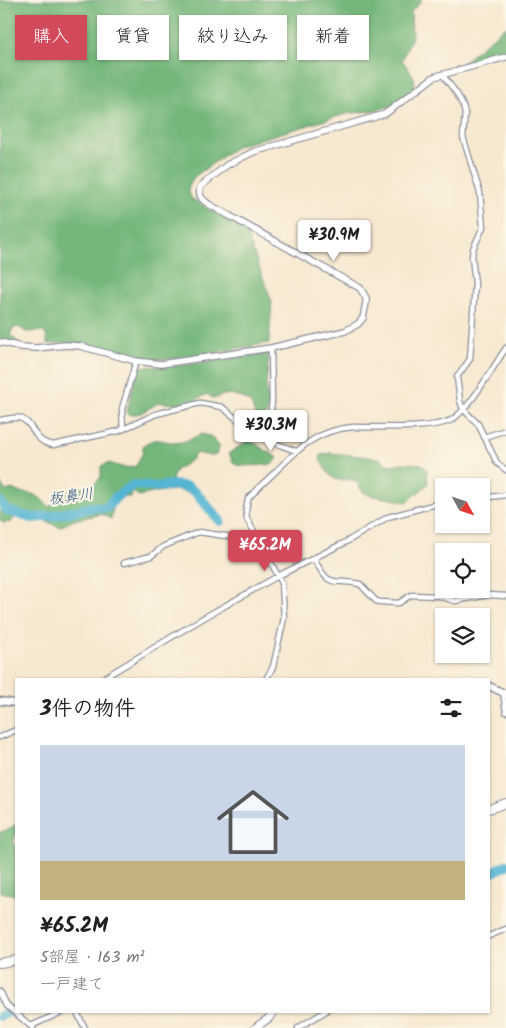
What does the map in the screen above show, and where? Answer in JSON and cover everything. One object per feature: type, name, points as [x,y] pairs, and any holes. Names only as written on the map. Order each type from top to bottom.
[{"type":"highway","points":[[490,809],[506,803]]},
{"type":"highway","points":[[0,963],[15,960]]},
{"type":"main road","points":[[490,686],[504,693]]},
{"type":"main road","points":[[0,701],[15,703]]},
{"type":"main road","points":[[254,1028],[269,1018],[273,1013]]},
{"type":"street","points":[[0,342],[29,347],[80,346],[97,349],[136,362],[161,364],[271,348],[352,328],[358,324],[366,312],[366,298],[360,288],[210,205],[200,196],[199,190],[201,186],[226,165],[253,152],[385,114],[426,82],[442,74],[506,57]]},
{"type":"street","points":[[442,74],[464,106],[463,137],[480,193],[483,227],[473,249],[475,284],[470,359],[458,377],[460,401],[463,409],[478,424],[497,463],[506,470]]},
{"type":"street","points":[[271,348],[272,401],[268,436],[272,442],[296,451]]},
{"type":"street","points":[[267,678],[273,667],[284,618],[282,583],[248,519],[246,510],[248,499],[296,451],[322,434],[342,428],[435,425],[455,418],[506,348]]},
{"type":"street","points":[[124,429],[122,409],[136,362]]},
{"type":"street","points":[[0,420],[22,419],[29,424],[36,436],[50,445],[115,432],[156,414],[204,403],[222,407],[242,423],[268,432]]},
{"type":"street","points":[[484,437],[506,430]]},
{"type":"street","points":[[490,497],[506,495]]},
{"type":"street","points":[[104,678],[205,617],[388,518],[435,505]]},
{"type":"street","points":[[124,563],[151,556],[164,546],[199,532],[259,541]]},
{"type":"street","points":[[314,558],[322,574],[329,581],[360,584],[376,601],[380,602],[399,603],[411,595],[439,596],[455,601],[488,595],[506,596]]},
{"type":"street","points":[[504,693],[506,712]]},
{"type":"street","points":[[0,737],[15,730]]},
{"type":"street","points":[[490,936],[506,929]]},
{"type":"street","points":[[0,991],[4,1003],[32,1027],[60,1013]]},
{"type":"street","points":[[77,1013],[84,1028]]},
{"type":"street","points":[[298,1028],[323,1013]]},
{"type":"green space","points":[[0,0],[422,0],[411,12],[412,37],[402,60],[414,77],[415,87],[393,105],[377,110],[346,114],[237,146],[194,177],[188,189],[191,198],[246,232],[272,302],[269,343],[178,359],[142,359],[89,345],[69,343],[47,344],[47,337],[43,331],[26,332],[19,327],[13,328],[10,335],[16,340],[17,345],[0,340]]},
{"type":"green space","points":[[506,26],[506,53],[461,64]]},
{"type":"green space","points":[[269,354],[266,386],[269,408],[260,421],[249,402],[231,394],[214,399],[207,394],[184,404],[160,402],[141,413],[130,415],[127,411],[138,366],[188,365]]},
{"type":"green space","points":[[201,434],[210,436],[220,446],[216,455],[196,453],[190,461],[177,470],[172,482],[188,485],[196,497],[176,490],[139,496],[133,492],[131,497],[124,497],[114,503],[111,519],[102,514],[74,520],[60,527],[47,522],[41,514],[20,513],[11,522],[3,523],[0,520],[0,483],[6,491],[12,489],[37,496],[49,507],[64,494],[75,488],[92,487],[101,477],[101,466],[109,463],[125,468],[136,466],[143,452],[143,446],[148,442],[157,440],[182,442]]},
{"type":"green space","points":[[248,441],[278,458],[273,464],[237,465],[233,462],[229,453]]},
{"type":"green space","points":[[330,453],[379,458],[389,465],[402,463],[422,464],[427,469],[428,484],[407,502],[369,495],[362,491],[355,481],[340,480],[330,475],[320,460],[321,455]]},
{"type":"green space","points":[[15,825],[13,843],[15,845],[15,895],[0,892],[0,832],[8,830]]},
{"type":"waterway","name":"板鼻川","points":[[0,502],[8,511],[32,518],[93,507],[106,508],[117,496],[133,485],[156,487],[172,485],[188,487],[196,493],[220,521]]},
{"type":"waterway","points":[[490,873],[506,865]]},
{"type":"waterway","points":[[0,1016],[15,1009]]}]
